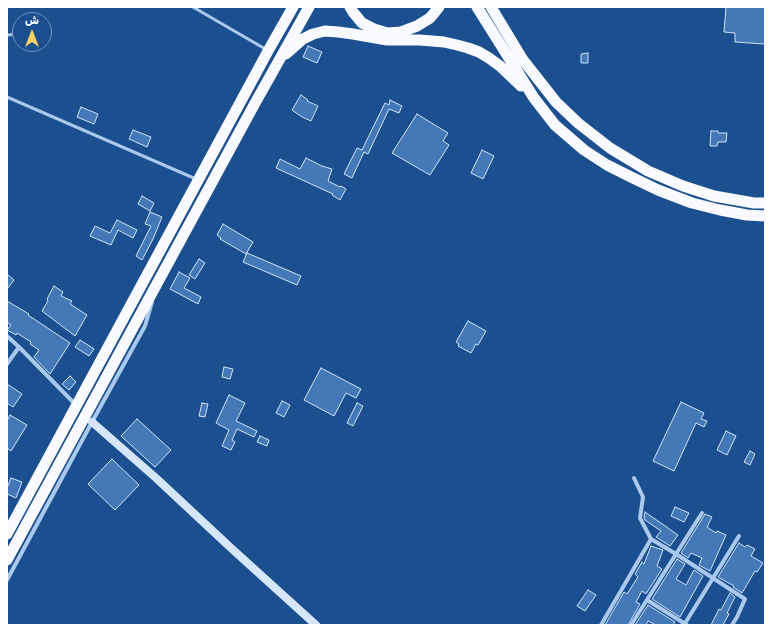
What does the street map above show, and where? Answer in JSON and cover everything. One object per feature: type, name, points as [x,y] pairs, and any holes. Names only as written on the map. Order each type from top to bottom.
[{"type":"highway","points":[[270,47],[288,7]]},
{"type":"highway","points":[[7,534],[293,7]]},
{"type":"highway","points":[[7,560],[309,7]]},
{"type":"highway","points":[[350,7],[362,23],[374,29],[388,33],[401,32],[417,26],[430,18],[439,7]]},
{"type":"highway","points":[[477,7],[534,98],[555,125],[584,150],[607,165],[658,190],[692,203],[747,215],[765,216]]},
{"type":"highway","points":[[492,7],[523,60],[556,102],[578,123],[610,148],[648,171],[683,186],[714,196],[754,203],[765,203]]},
{"type":"highway","points":[[278,62],[303,39],[313,34],[326,32],[346,33],[387,40],[444,42],[457,44],[479,52],[489,58],[509,74],[534,98]]},
{"type":"main road","points":[[92,422],[156,478],[316,625]]},
{"type":"street","points":[[7,580],[144,326],[159,280]]},
{"type":"street","points":[[7,336],[77,405]]},
{"type":"street","points":[[7,364],[19,347]]},
{"type":"street","points":[[634,478],[643,497],[640,518],[651,539],[713,577],[745,599],[732,625]]},
{"type":"street","points":[[631,625],[702,513]]},
{"type":"street","points":[[647,600],[685,624],[738,536]]},
{"type":"street","points":[[601,625],[651,539]]},
{"type":"lane","points":[[193,7],[270,47]]},
{"type":"lane","points":[[7,97],[199,180]]},
{"type":"building","points":[[726,7],[765,7],[765,44],[735,42],[735,33],[724,32]]},
{"type":"building","points":[[308,46],[322,52],[317,63],[303,57]]},
{"type":"building","points":[[588,53],[588,63],[581,63],[581,54]]},
{"type":"building","points":[[301,95],[308,100],[307,101],[318,106],[311,121],[292,110]]},
{"type":"building","points":[[390,100],[402,106],[399,113],[389,109],[368,154],[364,152],[352,178],[344,174],[357,148],[362,150],[385,103],[389,105]]},
{"type":"building","points":[[81,107],[98,114],[94,124],[77,117]]},
{"type":"building","points":[[417,114],[448,133],[443,141],[449,145],[430,175],[392,153]]},
{"type":"building","points":[[133,130],[151,137],[147,147],[129,139]]},
{"type":"building","points":[[711,131],[727,133],[726,142],[718,142],[717,146],[710,146]]},
{"type":"building","points":[[482,150],[494,156],[483,179],[471,173]]},
{"type":"building","points":[[306,158],[332,169],[328,181],[346,189],[340,200],[332,195],[333,194],[276,168],[280,159],[300,169]]},
{"type":"building","points":[[142,196],[154,203],[150,211],[138,204]]},
{"type":"building","points":[[150,212],[162,217],[142,260],[136,256],[151,226],[145,224]]},
{"type":"building","points":[[117,220],[137,230],[133,238],[118,230],[111,245],[90,236],[95,226],[110,233]]},
{"type":"building","points":[[223,224],[253,242],[246,254],[220,239],[221,238],[217,235]]},
{"type":"building","points":[[247,253],[301,276],[297,285],[243,262]]},
{"type":"building","points":[[199,259],[205,263],[195,279],[189,275]]},
{"type":"building","points":[[179,272],[190,278],[184,288],[201,297],[198,304],[170,289]]},
{"type":"building","points":[[7,274],[14,280],[7,289]]},
{"type":"building","points":[[54,286],[63,292],[61,296],[72,301],[70,304],[87,315],[75,336],[42,311]]},
{"type":"building","points":[[7,301],[29,314],[28,315],[70,343],[50,374],[34,357],[39,350],[30,344],[31,342],[17,333],[16,335],[7,330],[11,325],[7,322]]},
{"type":"building","points":[[468,321],[486,331],[478,345],[476,344],[471,353],[458,346],[459,344],[456,342]]},
{"type":"building","points":[[80,340],[94,349],[89,356],[75,347]]},
{"type":"building","points":[[224,367],[233,369],[230,379],[222,377]]},
{"type":"building","points":[[321,368],[361,389],[356,398],[346,393],[334,416],[304,400]]},
{"type":"building","points":[[70,376],[76,382],[69,390],[62,384]]},
{"type":"building","points":[[7,384],[22,394],[13,407],[7,403]]},
{"type":"building","points":[[229,395],[245,403],[236,421],[257,431],[254,437],[237,429],[232,440],[235,442],[231,450],[222,446],[229,430],[216,423]]},
{"type":"building","points":[[282,401],[290,405],[284,417],[276,413]]},
{"type":"building","points":[[681,402],[704,413],[701,419],[707,421],[704,427],[696,423],[674,471],[653,461]]},
{"type":"building","points":[[202,403],[208,404],[205,417],[199,416]]},
{"type":"building","points":[[357,403],[363,406],[353,426],[347,423]]},
{"type":"building","points":[[10,415],[27,425],[11,451],[7,448],[7,421]]},
{"type":"building","points":[[137,419],[171,450],[155,467],[121,436]]},
{"type":"building","points":[[726,431],[736,436],[727,455],[717,450]]},
{"type":"building","points":[[260,436],[269,440],[267,446],[257,442]]},
{"type":"building","points":[[750,451],[755,454],[750,465],[744,462]]},
{"type":"building","points":[[112,459],[139,485],[115,510],[88,484]]},
{"type":"building","points":[[11,478],[22,482],[16,498],[7,494],[7,488]]},
{"type":"building","points":[[675,507],[689,513],[684,522],[671,516]]},
{"type":"building","points":[[645,512],[678,535],[670,546],[656,537],[661,531],[645,520]]},
{"type":"building","points":[[705,514],[712,517],[707,527],[716,533],[717,531],[726,535],[710,571],[699,565],[702,558],[691,553],[688,558],[681,553]]},
{"type":"building","points":[[739,543],[745,547],[747,545],[755,549],[751,556],[763,563],[757,572],[755,571],[742,593],[733,587],[734,586],[718,577]]},
{"type":"building","points":[[651,546],[663,550],[657,566],[662,569],[646,594],[642,591],[636,602],[640,604],[628,625],[605,625],[624,592],[627,594],[638,577],[635,574],[642,562],[644,564]]},
{"type":"building","points":[[677,559],[685,564],[676,579],[686,585],[694,570],[703,576],[680,617],[652,599]]},
{"type":"building","points":[[588,590],[596,595],[585,611],[577,606]]},
{"type":"building","points":[[730,593],[735,597],[723,625],[711,625],[719,609],[721,610]]},
{"type":"building","points":[[648,605],[675,622],[673,625],[656,625],[648,621],[646,625],[635,625]]}]
